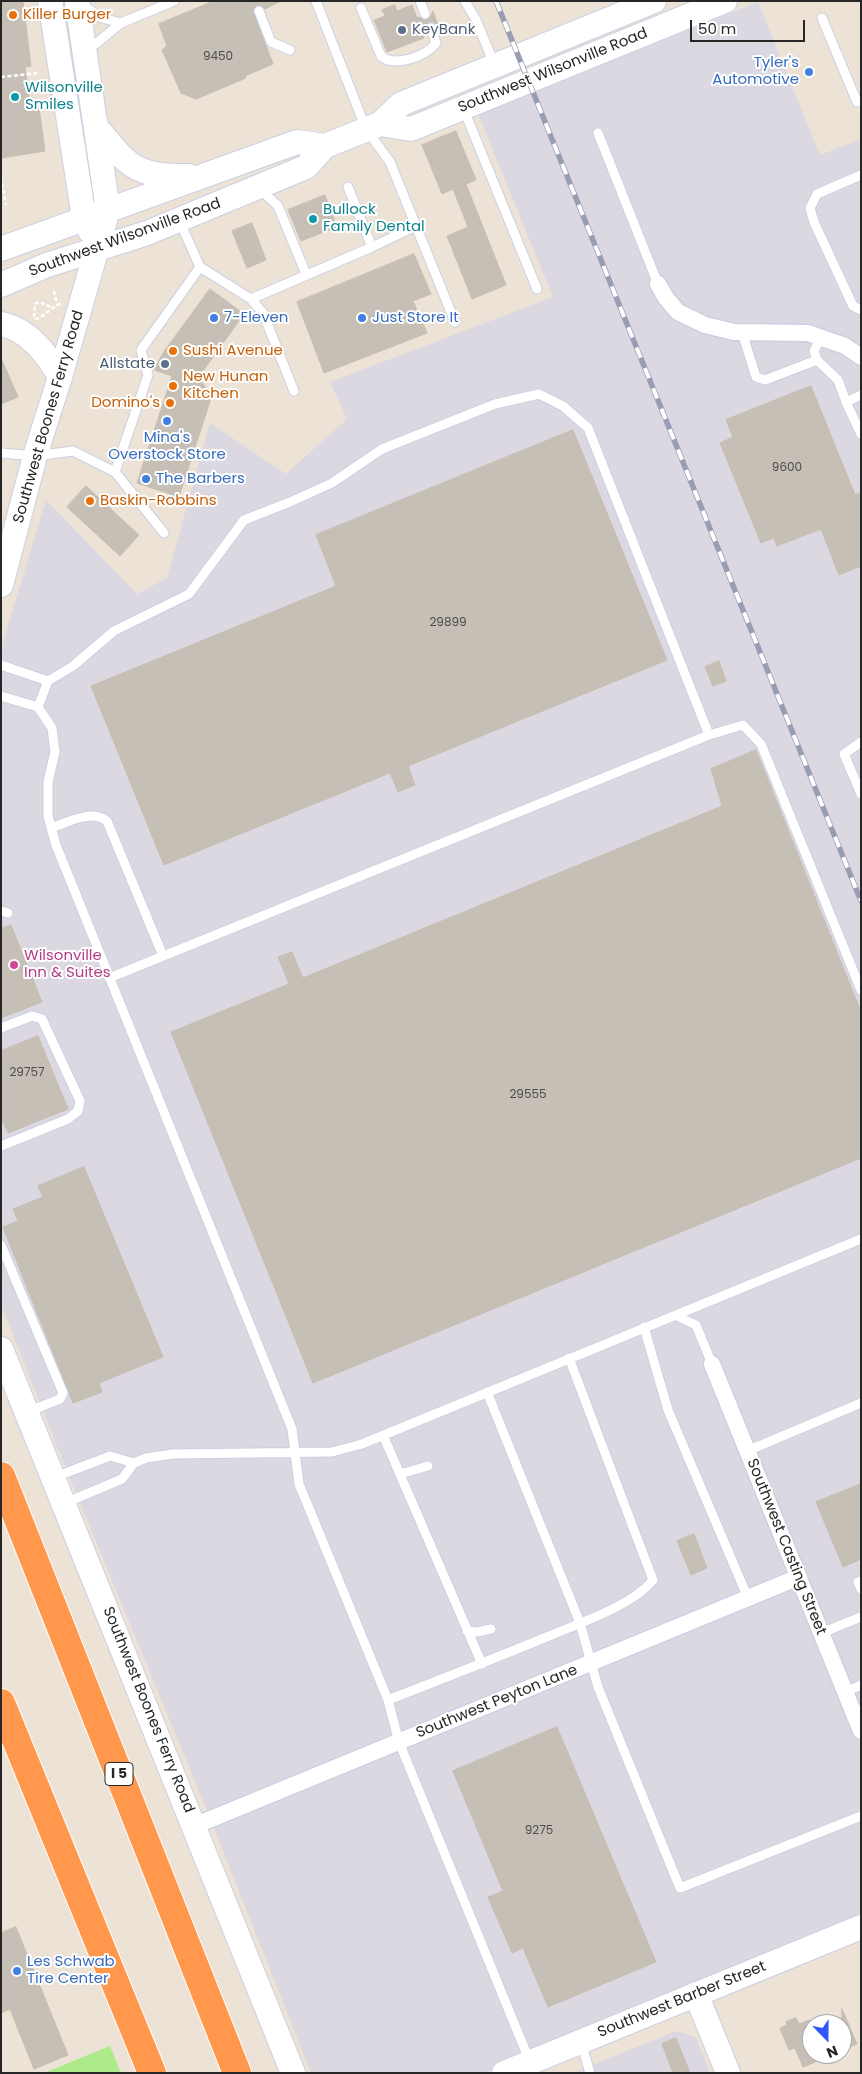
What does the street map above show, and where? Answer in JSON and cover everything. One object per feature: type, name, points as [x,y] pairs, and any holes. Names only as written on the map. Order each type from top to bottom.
[{"type":"highway","name":"I 5","points":[[1,1476],[236,2073]]},
{"type":"highway","points":[[1,1702],[152,2073]]},
{"type":"street","points":[[50,1],[84,218],[98,249],[145,222],[283,166],[322,146]]},
{"type":"street","name":"Southwest Boones Ferry Road","points":[[1,585],[35,456],[98,249],[108,210],[77,1]]},
{"type":"street","name":"Southwest Wilsonville Road","points":[[1,249],[297,142],[322,146],[373,126],[401,104],[654,1]]},
{"type":"street","name":"Southwest Wilsonville Road","points":[[373,126],[410,129],[725,1]]},
{"type":"street","points":[[96,127],[116,151],[134,167],[150,174],[204,176]]},
{"type":"street","name":"Southwest Wilsonville Road","points":[[1,285],[47,265],[179,220],[306,168],[322,146]]},
{"type":"street","points":[[658,284],[666,298],[678,312],[705,325],[742,332],[808,333],[845,346],[861,357]]},
{"type":"street","points":[[1,324],[23,333],[45,354],[60,377]]},
{"type":"street","name":"Southwest Boones Ferry Road","points":[[1,1349],[293,2073]]},
{"type":"street","name":"Southwest Casting Street","points":[[712,1364],[861,1730]]},
{"type":"street","name":"Southwest Peyton Lane","points":[[194,1826],[799,1577]]},
{"type":"street","name":"Southwest Barber Street","points":[[504,2073],[696,1994],[858,1933]]},
{"type":"street","points":[[696,1994],[728,2073]]},
{"type":"lane","points":[[77,1],[102,18],[121,23]]},
{"type":"lane","points":[[85,52],[121,23],[174,1]]},
{"type":"lane","points":[[316,1],[390,162],[455,322]]},
{"type":"lane","points":[[420,1],[425,14]]},
{"type":"lane","points":[[465,1],[476,20],[495,66]]},
{"type":"lane","points":[[361,8],[382,56],[386,60],[401,62],[432,49],[436,43],[431,28]]},
{"type":"lane","points":[[259,11],[271,42],[290,50]]},
{"type":"lane","points":[[822,18],[857,102],[861,101]]},
{"type":"lane","points":[[463,107],[536,289]]},
{"type":"lane","points":[[598,133],[658,284]]},
{"type":"lane","points":[[861,176],[817,194],[810,208],[814,222],[853,306],[861,310]]},
{"type":"lane","points":[[258,187],[278,206],[306,274]]},
{"type":"lane","points":[[348,187],[372,248]]},
{"type":"lane","points":[[179,220],[200,267],[251,299],[263,313],[294,391]]},
{"type":"lane","points":[[251,299],[306,274],[372,248],[416,226]]},
{"type":"lane","points":[[115,472],[148,375],[141,350],[200,267]]},
{"type":"lane","points":[[742,332],[756,377],[765,380],[816,360]]},
{"type":"lane","points":[[821,337],[814,351],[816,360],[838,380],[861,434]]},
{"type":"lane","points":[[38,707],[48,681],[73,666],[114,631],[189,594],[244,520],[332,483],[382,449],[494,404],[539,394],[563,406],[588,428],[708,735]]},
{"type":"lane","points":[[846,402],[861,395]]},
{"type":"lane","points":[[1,453],[35,456],[73,451],[115,472],[164,533]]},
{"type":"lane","points":[[1,665],[48,681]]},
{"type":"lane","points":[[1,696],[38,707],[52,728],[55,752],[48,782],[48,816],[56,845],[292,1429],[299,1484],[388,1700],[400,1742],[530,2062]]},
{"type":"lane","points":[[109,978],[708,735],[743,725],[761,744],[861,990]]},
{"type":"lane","points":[[861,742],[844,754],[861,794]]},
{"type":"lane","points":[[51,828],[88,815],[100,815],[108,821],[163,956]]},
{"type":"lane","points":[[1,1028],[32,1016],[42,1019],[80,1101],[78,1111],[68,1119],[1,1146]]},
{"type":"lane","points":[[54,1478],[110,1456],[134,1462],[146,1458],[173,1454],[332,1452],[383,1435],[861,1240]]},
{"type":"lane","points":[[1,1245],[63,1393],[60,1399],[27,1412]]},
{"type":"lane","points":[[677,1316],[696,1325],[712,1364]]},
{"type":"lane","points":[[644,1327],[668,1410],[748,1598]]},
{"type":"lane","points":[[388,1700],[482,1664],[580,1623],[633,1598],[653,1580],[569,1358]]},
{"type":"lane","points":[[487,1392],[580,1623],[598,1687],[680,1888],[861,1816]]},
{"type":"lane","points":[[747,1451],[861,1403]]},
{"type":"lane","points":[[383,1435],[482,1664]]},
{"type":"lane","points":[[64,1503],[122,1479],[134,1462]]},
{"type":"lane","points":[[400,1474],[428,1466]]},
{"type":"lane","points":[[861,1581],[858,1582],[861,1588]]},
{"type":"lane","points":[[821,1633],[861,1617]]},
{"type":"lane","points":[[466,1630],[477,1632],[491,1629]]},
{"type":"lane","points":[[845,1692],[861,1685]]},
{"type":"lane","points":[[581,2041],[590,2073]]},
{"type":"path","points":[[1,77],[40,73]]},
{"type":"path","points":[[1,177],[6,205]]},
{"type":"path","points":[[54,290],[57,305]]},
{"type":"path","points":[[34,319],[35,304],[39,302],[51,307]]},
{"type":"path","points":[[31,322],[34,319],[41,318],[51,307],[63,302]]},
{"type":"shaded area","points":[[758,2],[820,155],[861,139],[861,1914],[485,2073],[311,2073],[206,1808],[68,1474],[1,1305],[1,649],[46,500],[137,594],[167,578],[210,423],[286,474],[347,419],[330,382],[553,297],[478,114]]},
{"type":"shaded area","points":[[676,2031],[696,2037],[710,2073],[573,2073]]},
{"type":"green space","points":[[110,2046],[121,2073],[44,2073]]},
{"type":"building","points":[[1,1],[23,1],[31,66],[25,67],[31,110],[39,108],[45,151],[1,158]]},
{"type":"building","points":[[214,1],[281,1],[265,9],[257,5],[253,11],[273,64],[245,76],[246,78],[196,99],[181,93],[162,50],[167,46],[159,24]]},
{"type":"building","name":"KeyBank","points":[[395,5],[397,11],[412,5],[417,18],[419,17],[424,20],[430,18],[433,11],[438,25],[429,22],[425,26],[425,31],[421,32],[424,38],[387,52],[374,20],[385,16],[382,10]]},
{"type":"building","points":[[456,131],[476,180],[466,184],[506,285],[472,299],[447,236],[468,227],[453,189],[442,194],[422,145]]},
{"type":"building","name":"Bullock Family Dental","points":[[325,195],[337,227],[301,241],[288,210]]},
{"type":"building","points":[[252,223],[266,260],[247,268],[232,231]]},
{"type":"building","name":"Just Store It","points":[[414,254],[431,294],[413,301],[427,333],[324,373],[297,302]]},
{"type":"building","points":[[210,289],[244,314],[198,378],[212,395],[179,497],[137,483],[172,376],[154,370],[163,353]]},
{"type":"building","points":[[1,358],[18,397],[1,404]]},
{"type":"building","points":[[811,386],[855,495],[861,493],[861,566],[839,575],[821,529],[777,546],[774,538],[761,543],[720,443],[733,437],[726,420]]},
{"type":"building","points":[[573,430],[667,660],[408,766],[415,785],[398,792],[390,773],[164,865],[91,686],[336,586],[316,535]]},
{"type":"building","points":[[86,486],[139,535],[120,556],[67,507]]},
{"type":"building","points":[[719,661],[726,681],[713,686],[705,667]]},
{"type":"building","points":[[756,750],[861,1012],[861,1158],[313,1383],[171,1032],[289,984],[278,957],[292,952],[303,978],[722,806],[711,769]]},
{"type":"building","name":"Wilsonville Inn & Suites","points":[[11,925],[42,1002],[1,1018],[1,929]]},
{"type":"building","points":[[38,1036],[68,1109],[8,1133],[1,1117],[1,1051]]},
{"type":"building","points":[[84,1167],[163,1357],[99,1383],[102,1392],[73,1403],[3,1227],[18,1221],[13,1209],[43,1197],[38,1186]]},
{"type":"building","points":[[861,1484],[861,1559],[843,1567],[816,1502]]},
{"type":"building","points":[[694,1534],[707,1568],[691,1575],[677,1541]]},
{"type":"building","points":[[557,1727],[656,1962],[548,2007],[523,1948],[512,1953],[488,1897],[503,1891],[453,1771]]},
{"type":"building","name":"Les Schwab Tire Center","points":[[16,1927],[68,2055],[34,2069],[10,2009],[1,2013],[1,1933]]},
{"type":"building","points":[[796,2018],[799,2024],[802,2023],[802,2064],[810,2064],[803,2067],[795,2048],[789,2050],[780,2028],[787,2025],[786,2022]]},
{"type":"building","points":[[852,2032],[857,2044],[852,2046]]},
{"type":"building","points":[[676,2038],[690,2073],[673,2073],[662,2044]]},
{"type":"railway","points":[[496,1],[861,901]]},
{"type":"place","name":"Killer Burger","points":[[13,15]]},
{"type":"place","name":"KeyBank","points":[[402,30]]},
{"type":"place","name":"Tyler's Automotive","points":[[809,72]]},
{"type":"place","name":"Wilsonville Smiles","points":[[15,97]]},
{"type":"place","name":"Bullock Family Dental","points":[[313,219]]},
{"type":"place","name":"7-Eleven","points":[[214,318]]},
{"type":"place","name":"Just Store It","points":[[362,318]]},
{"type":"place","name":"Sushi Avenue","points":[[173,351]]},
{"type":"place","name":"Allstate","points":[[165,364]]},
{"type":"place","name":"New Hunan Kitchen","points":[[173,386]]},
{"type":"place","name":"Domino's","points":[[170,403]]},
{"type":"place","name":"Mina's Overstock Store","points":[[167,421]]},
{"type":"place","name":"The Barbers","points":[[146,479]]},
{"type":"place","name":"Baskin-Robbins","points":[[90,501]]},
{"type":"place","name":"Wilsonville Inn & Suites","points":[[14,965]]},
{"type":"place","name":"Les Schwab Tire Center","points":[[17,1971]]}]
